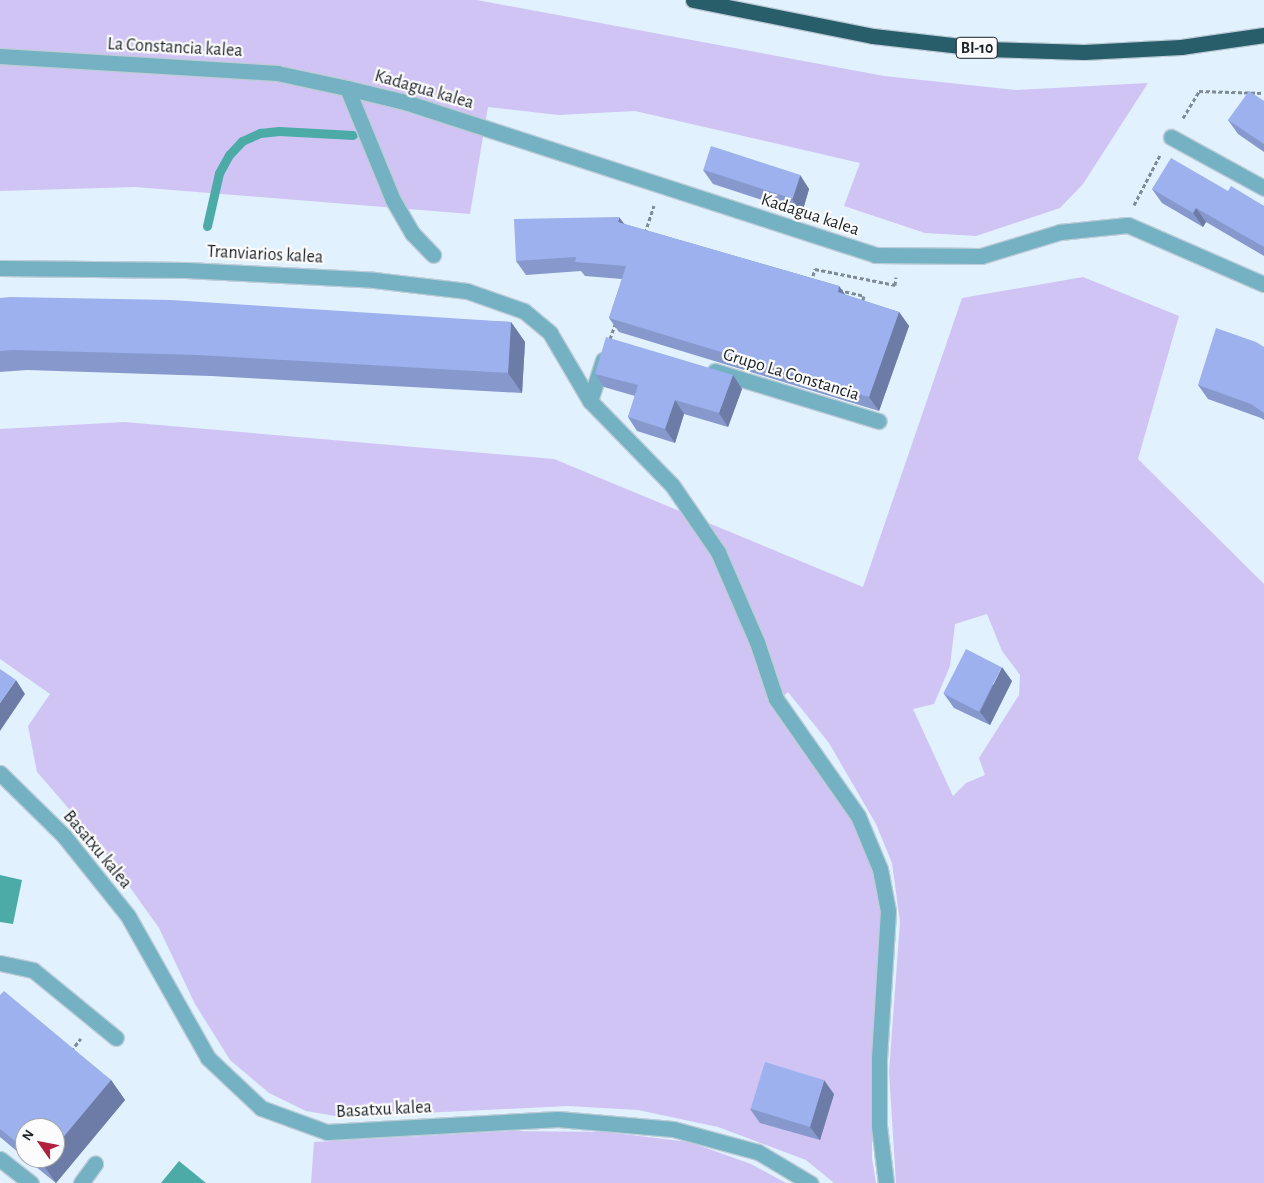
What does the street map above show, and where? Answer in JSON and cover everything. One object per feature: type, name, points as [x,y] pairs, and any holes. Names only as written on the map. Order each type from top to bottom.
[{"type":"highway","name":"BI-10","points":[[693,0],[873,36],[987,49],[1103,51],[1181,47],[1264,35]]},
{"type":"street","name":"La Constancia kalea","points":[[0,56],[277,73],[347,88]]},
{"type":"street","name":"Kadagua kalea","points":[[347,88],[405,102],[875,256],[980,256],[1060,232],[1128,225],[1264,284]]},
{"type":"street","points":[[347,88],[392,200],[413,234],[433,256]]},
{"type":"street","points":[[1171,136],[1264,188]]},
{"type":"street","name":"Tranviarios kalea","points":[[0,268],[186,270],[374,280],[467,291],[524,311],[550,333],[590,401]]},
{"type":"street","points":[[610,340],[590,401],[672,486],[718,552],[757,642],[776,698],[858,816],[880,869],[888,911],[879,1058],[879,1126],[886,1183]]},
{"type":"street","name":"Grupo La Constancia","points":[[696,366],[879,421]]},
{"type":"street","name":"Basatxu kalea","points":[[0,773],[64,836],[128,916],[208,1058],[261,1108],[327,1132],[558,1120],[673,1129],[758,1152],[810,1183]]},
{"type":"street","points":[[0,963],[33,970],[116,1038]]},
{"type":"street","points":[[0,1158],[31,1183]]},
{"type":"street","points":[[81,1183],[95,1164]]},
{"type":"path","points":[[642,240],[660,186]]},
{"type":"path","points":[[820,285],[811,282],[814,270],[895,285],[898,256]]},
{"type":"path","points":[[829,287],[864,296],[861,305]]},
{"type":"path","points":[[610,340],[619,312]]},
{"type":"path","points":[[69,1053],[86,1032]]},
{"type":"shaded area","points":[[0,0],[477,0],[884,76],[1016,90],[1148,83],[1083,184],[1060,208],[976,236],[925,233],[844,206],[860,163],[635,111],[559,115],[488,107],[470,214],[135,187],[0,191]]},
{"type":"shaded area","points":[[1083,277],[1179,316],[1138,459],[1264,584],[1264,1183],[896,1183],[889,1072],[900,922],[892,863],[876,824],[829,743],[788,692],[771,707],[854,825],[875,872],[882,905],[872,1074],[872,1158],[876,1183],[834,1183],[806,1160],[718,1127],[638,1110],[568,1106],[341,1117],[306,1111],[269,1093],[230,1060],[195,1004],[159,928],[96,840],[37,772],[28,726],[50,694],[0,659],[0,429],[124,422],[554,459],[863,587],[962,298]],"holes":[[[987,614],[1002,651],[1020,675],[1019,695],[979,758],[985,775],[966,783],[953,796],[913,709],[934,704],[950,666],[955,624]]]},
{"type":"shaded area","points":[[0,875],[22,880],[13,924],[0,922]]},
{"type":"shaded area","points":[[510,1131],[606,1132],[689,1142],[751,1164],[786,1183],[311,1183],[314,1142]]},
{"type":"shaded area","points":[[179,1161],[206,1183],[161,1183]]},
{"type":"building","points":[[1249,91],[1264,101],[1264,144],[1228,120]]},
{"type":"building","points":[[711,146],[800,175],[793,199],[703,170]]},
{"type":"building","points":[[1171,158],[1228,191],[1231,186],[1264,206],[1264,247],[1196,208],[1193,213],[1152,189]]},
{"type":"building","points":[[619,217],[618,222],[839,286],[838,292],[899,312],[869,397],[609,318],[626,266],[575,262],[576,257],[516,261],[514,219]]},
{"type":"building","points":[[0,298],[171,300],[511,322],[508,373],[197,355],[0,351]]},
{"type":"building","points":[[1216,328],[1256,342],[1264,347],[1264,413],[1251,404],[1198,385]]},
{"type":"building","points":[[606,337],[733,375],[719,413],[675,400],[665,429],[628,417],[638,385],[595,374]]},
{"type":"building","points":[[966,649],[1002,667],[979,712],[943,694]]},
{"type":"building","points":[[0,669],[16,680],[0,703]]},
{"type":"building","points":[[4,991],[111,1080],[65,1135],[65,1118],[15,1118],[15,1141],[0,1129],[0,995]]},
{"type":"building","points":[[765,1062],[824,1080],[810,1127],[751,1109]]},
{"type":"waterway","points":[[207,226],[219,173],[229,155],[242,141],[260,133],[279,131],[353,135]]}]
